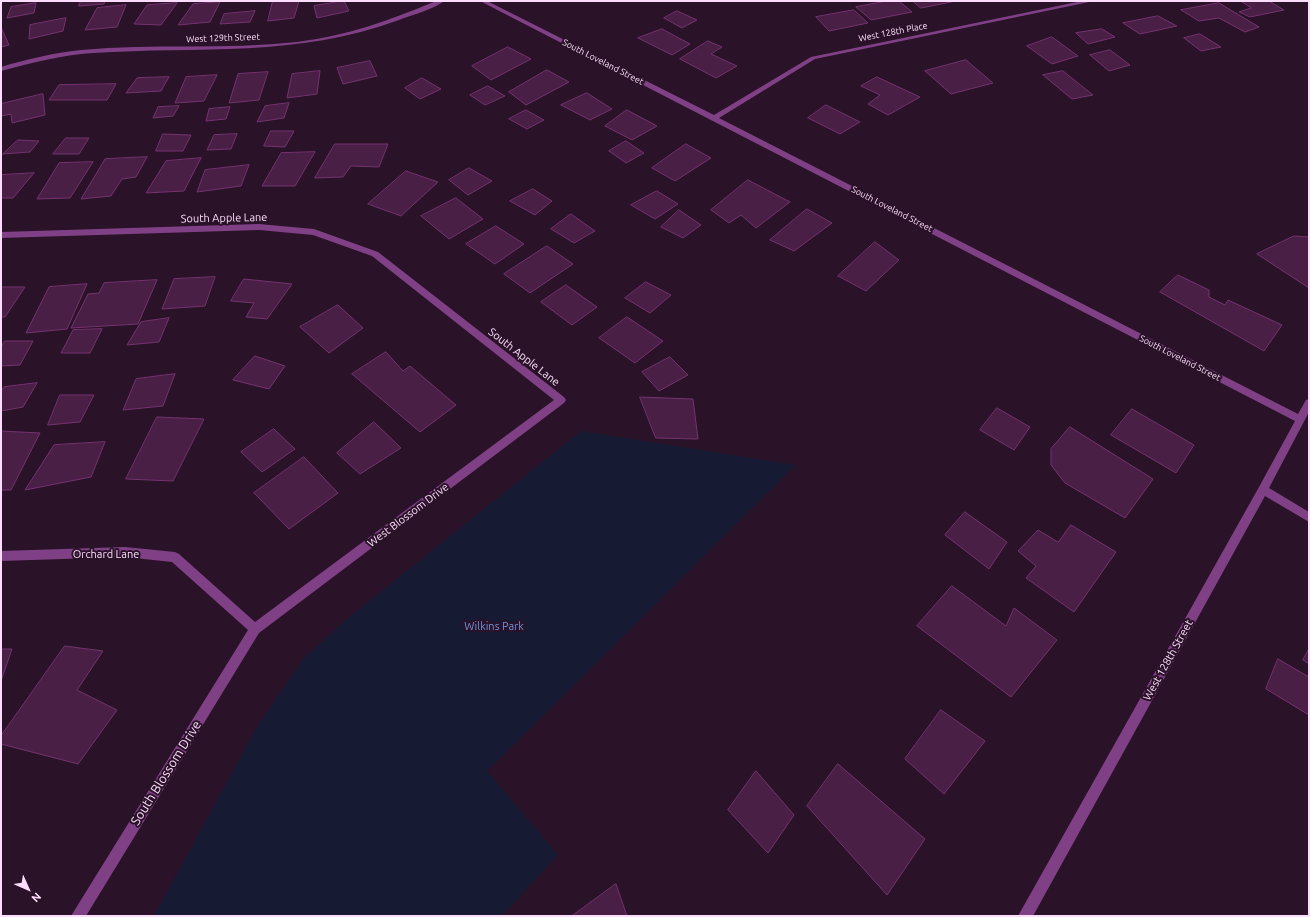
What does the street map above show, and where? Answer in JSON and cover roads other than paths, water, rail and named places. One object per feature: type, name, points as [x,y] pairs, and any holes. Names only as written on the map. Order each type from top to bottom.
[{"type":"street","name":"West 129th Street","points":[[1,69],[32,60],[92,51],[266,46],[326,39],[390,22],[441,1]]},
{"type":"street","name":"South Loveland Street","points":[[483,1],[1300,419]]},
{"type":"street","name":"West 128th Place","points":[[714,118],[812,58],[1091,1]]},
{"type":"street","name":"South Apple Lane","points":[[1,235],[259,227],[314,232],[375,254],[560,400]]},
{"type":"street","name":"West Blossom Drive","points":[[255,629],[560,400]]},
{"type":"street","name":"West 128th Street","points":[[1025,916],[1263,490],[1309,403]]},
{"type":"street","points":[[1263,490],[1309,517]]},
{"type":"street","name":"Orchard Lane","points":[[1,556],[125,552],[175,557],[255,629]]},
{"type":"street","name":"South Blossom Drive","points":[[78,916],[255,629]]},
{"type":"park label","name":"Wilkins Park","points":[[494,626]]}]
